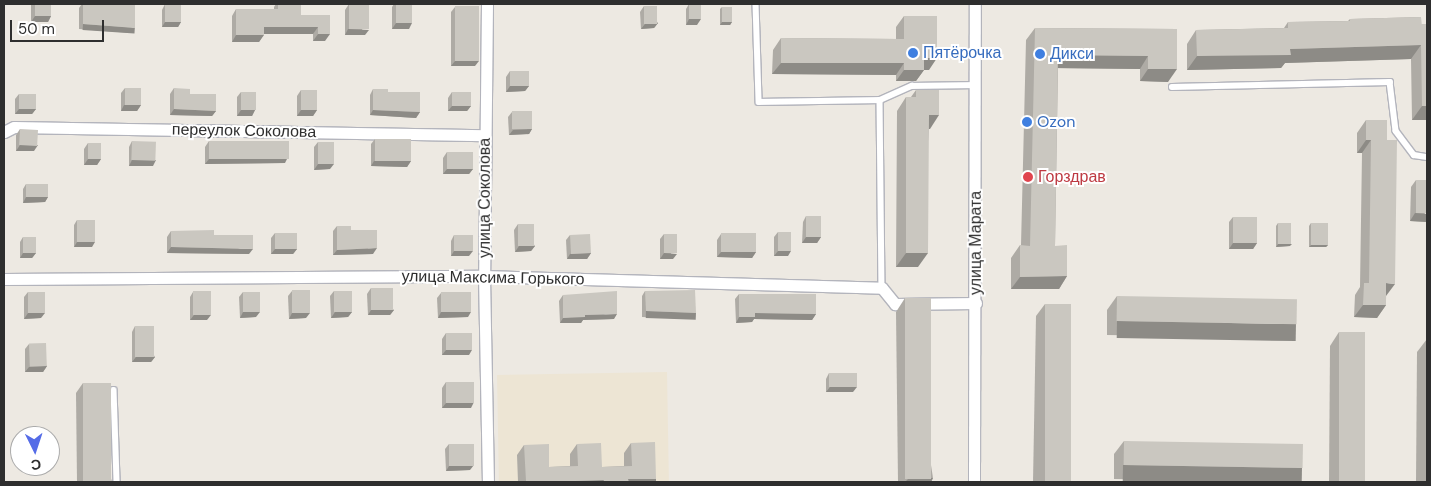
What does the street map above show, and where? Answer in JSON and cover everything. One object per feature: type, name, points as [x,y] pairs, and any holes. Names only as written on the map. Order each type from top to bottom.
[{"type":"street","name":"улица Соколова","points":[[487,4],[484,276],[488,482]]},
{"type":"street","name":"улица Марата","points":[[974,482],[976,303],[975,4]]},
{"type":"street","name":"переулок Соколова","points":[[4,132],[14,126],[485,135]]},
{"type":"street","name":"улица Максима Горького","points":[[4,279],[484,276],[882,288]]},
{"type":"street","points":[[882,288],[895,304],[976,303]]},
{"type":"lane","points":[[756,4],[758,102],[880,100],[912,86],[976,84]]},
{"type":"lane","points":[[1172,87],[1390,82],[1396,131],[1414,155],[1427,157]]},
{"type":"lane","points":[[880,100],[882,288]]},
{"type":"lane","points":[[114,390],[117,482]]},
{"type":"shaded area","points":[[667,372],[669,482],[499,482],[497,375]]},
{"type":"building","points":[[35,4],[51,4],[51,16],[35,16]]},
{"type":"building","points":[[83,4],[135,4],[135,28],[83,24]]},
{"type":"building","points":[[165,4],[181,4],[181,22],[165,22]]},
{"type":"building","points":[[278,4],[301,4],[301,15],[330,15],[330,34],[318,34],[318,27],[264,27],[264,35],[236,35],[236,9],[278,9]]},
{"type":"building","points":[[349,4],[369,4],[369,29],[349,29]]},
{"type":"building","points":[[396,4],[412,4],[412,23],[396,23]]},
{"type":"building","points":[[689,4],[701,4],[701,19],[689,19]]},
{"type":"building","points":[[455,6],[479,6],[479,61],[455,61]]},
{"type":"building","points":[[644,6],[657,6],[657,24],[644,24]]},
{"type":"building","points":[[722,7],[732,7],[732,22],[722,22]]},
{"type":"building","points":[[904,16],[937,16],[937,58],[924,58],[924,70],[904,70],[904,63],[781,63],[781,38],[904,39]]},
{"type":"building","points":[[1421,17],[1421,24],[1427,24],[1427,106],[1422,106],[1421,45],[1290,49],[1291,55],[1197,56],[1196,30],[1288,28],[1288,22]]},
{"type":"building","points":[[1035,28],[1177,29],[1177,69],[1148,69],[1148,56],[1058,55],[1055,246],[1067,245],[1067,276],[1020,277],[1020,245],[1030,246]]},
{"type":"building","points":[[510,71],[529,71],[529,86],[510,86]]},
{"type":"building","points":[[125,88],[141,88],[141,105],[125,105]]},
{"type":"building","points":[[174,88],[190,89],[190,94],[216,94],[216,111],[174,109]]},
{"type":"building","points":[[373,89],[388,89],[388,92],[420,92],[420,112],[373,110]]},
{"type":"building","points":[[301,90],[317,90],[317,110],[301,110]]},
{"type":"building","points":[[916,90],[939,90],[939,115],[929,115],[928,253],[906,253],[906,97],[916,97]]},
{"type":"building","points":[[241,92],[256,92],[256,110],[241,110]]},
{"type":"building","points":[[452,92],[471,92],[471,106],[452,106]]},
{"type":"building","points":[[19,94],[36,94],[36,109],[19,109]]},
{"type":"building","points":[[512,111],[532,111],[532,129],[512,129]]},
{"type":"building","points":[[1366,120],[1387,120],[1387,140],[1397,140],[1395,284],[1386,283],[1386,305],[1363,305],[1364,283],[1369,283],[1371,140],[1366,140]]},
{"type":"building","points":[[20,129],[38,130],[37,146],[19,145]]},
{"type":"building","points":[[375,139],[411,139],[411,161],[375,161]]},
{"type":"building","points":[[132,141],[156,142],[155,161],[131,160]]},
{"type":"building","points":[[209,141],[289,141],[289,159],[209,159]]},
{"type":"building","points":[[318,142],[334,142],[334,164],[318,164]]},
{"type":"building","points":[[88,143],[101,143],[101,159],[88,159]]},
{"type":"building","points":[[447,152],[473,152],[473,169],[447,169]]},
{"type":"building","points":[[1416,180],[1427,180],[1427,213],[1416,213]]},
{"type":"building","points":[[26,184],[48,184],[48,197],[26,197]]},
{"type":"building","points":[[806,216],[821,216],[821,237],[806,237]]},
{"type":"building","points":[[1233,217],[1257,217],[1257,243],[1233,243]]},
{"type":"building","points":[[77,220],[95,220],[95,242],[77,242]]},
{"type":"building","points":[[1278,223],[1291,223],[1291,244],[1278,244]]},
{"type":"building","points":[[1311,223],[1328,223],[1328,245],[1311,245]]},
{"type":"building","points":[[518,224],[534,224],[534,246],[518,246]]},
{"type":"building","points":[[337,226],[351,226],[351,230],[377,230],[377,248],[337,250]]},
{"type":"building","points":[[214,230],[214,235],[253,235],[253,249],[171,247],[171,231]]},
{"type":"building","points":[[778,232],[791,232],[791,251],[778,251]]},
{"type":"building","points":[[275,233],[297,233],[297,249],[275,249]]},
{"type":"building","points":[[721,233],[756,233],[756,252],[721,252]]},
{"type":"building","points":[[590,234],[591,253],[571,254],[570,235]]},
{"type":"building","points":[[664,234],[677,234],[677,253],[664,253]]},
{"type":"building","points":[[454,235],[473,235],[473,251],[454,251]]},
{"type":"building","points":[[23,237],[36,237],[36,253],[23,253]]},
{"type":"building","points":[[371,288],[393,288],[393,310],[371,310]]},
{"type":"building","points":[[292,290],[310,290],[310,313],[292,313]]},
{"type":"building","points":[[695,290],[696,313],[646,311],[645,291]]},
{"type":"building","points":[[193,291],[211,291],[211,315],[193,315]]},
{"type":"building","points":[[334,291],[352,291],[352,312],[334,312]]},
{"type":"building","points":[[617,291],[617,314],[563,318],[563,295]]},
{"type":"building","points":[[28,292],[45,292],[45,313],[28,313]]},
{"type":"building","points":[[243,292],[260,292],[260,312],[243,312]]},
{"type":"building","points":[[441,292],[471,292],[471,312],[441,312]]},
{"type":"building","points":[[739,294],[816,294],[816,314],[755,313],[755,317],[739,317]]},
{"type":"building","points":[[1117,296],[1297,299],[1297,324],[1117,321]]},
{"type":"building","points":[[905,298],[931,298],[931,479],[905,479]]},
{"type":"building","points":[[1045,304],[1071,304],[1071,482],[1045,482]]},
{"type":"building","points":[[135,326],[154,326],[154,357],[135,357]]},
{"type":"building","points":[[1339,332],[1365,332],[1365,482],[1339,482]]},
{"type":"building","points":[[446,333],[472,333],[472,350],[446,350]]},
{"type":"building","points":[[1427,339],[1427,482],[1426,482]]},
{"type":"building","points":[[46,343],[47,366],[30,367],[29,344]]},
{"type":"building","points":[[829,373],[857,373],[857,387],[829,387]]},
{"type":"building","points":[[446,382],[474,382],[474,403],[446,403]]},
{"type":"building","points":[[83,383],[111,383],[111,482],[83,482]]},
{"type":"building","points":[[1124,441],[1303,444],[1303,468],[1124,465]]},
{"type":"building","points":[[655,442],[656,479],[628,479],[629,482],[604,482],[604,480],[575,482],[526,481],[524,445],[549,444],[549,467],[578,466],[577,444],[601,443],[602,467],[632,466],[631,443]]},
{"type":"building","points":[[449,444],[474,444],[474,466],[449,466]]},
{"type":"place","name":"Пятёрочка","points":[[913,53]]},
{"type":"place","name":"Дикси","points":[[1040,54]]},
{"type":"place","name":"Ozon","points":[[1027,122]]},
{"type":"place","name":"Горздрав","points":[[1028,177]]}]
